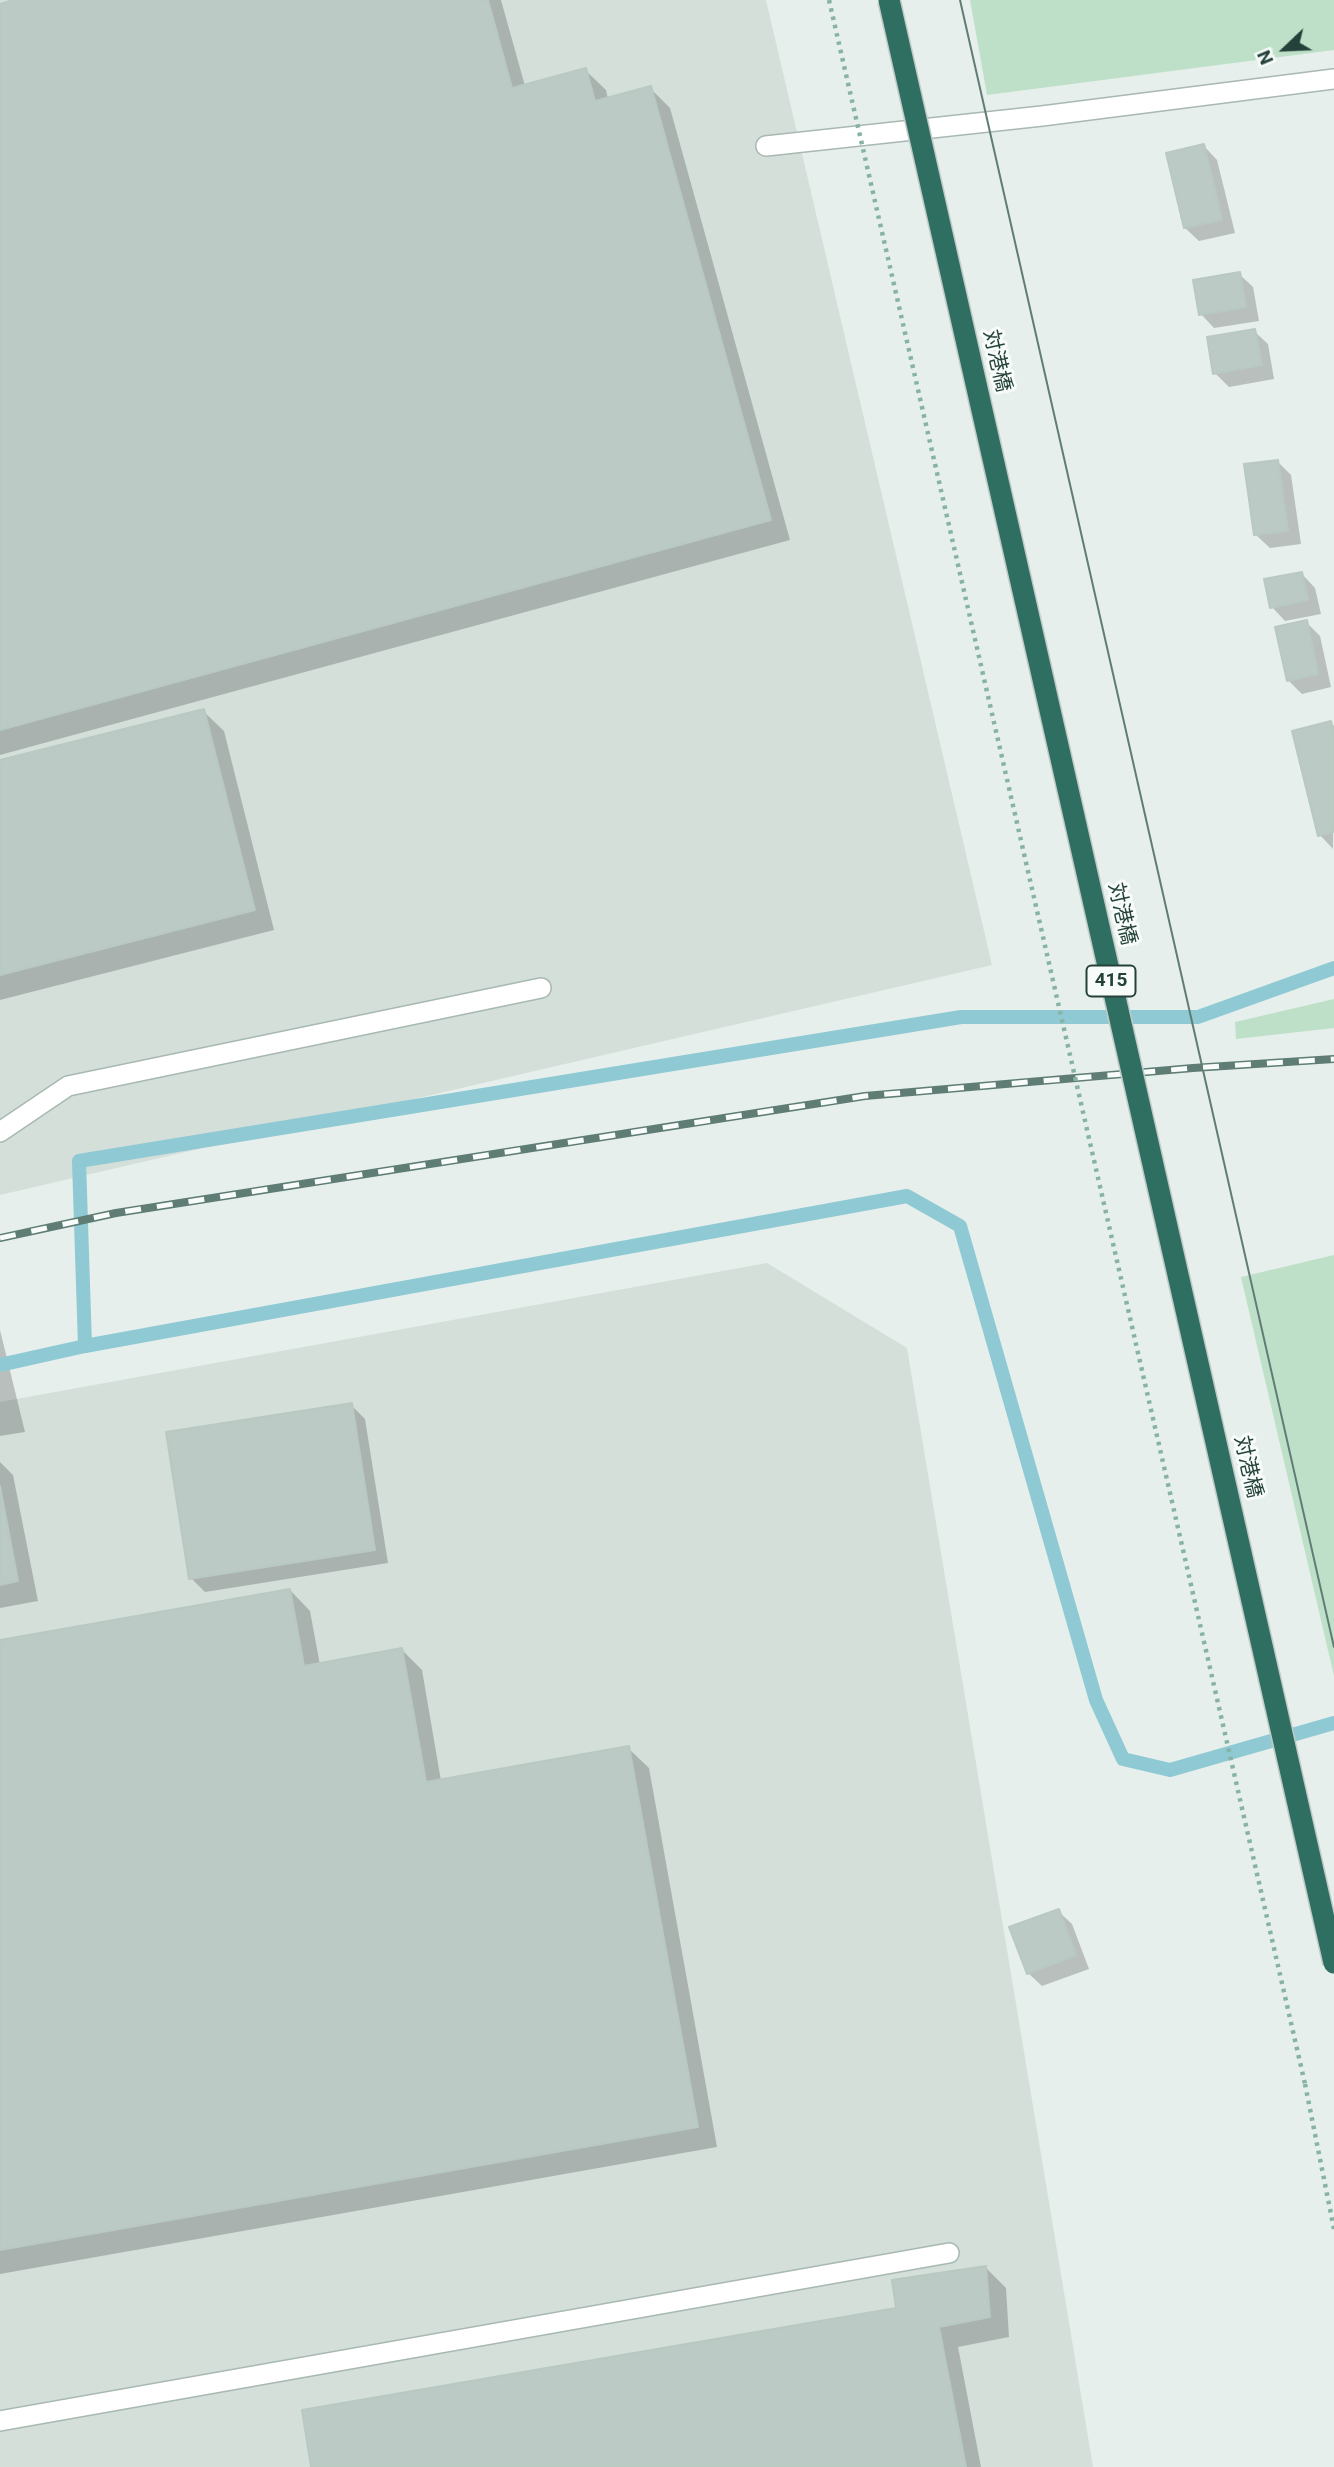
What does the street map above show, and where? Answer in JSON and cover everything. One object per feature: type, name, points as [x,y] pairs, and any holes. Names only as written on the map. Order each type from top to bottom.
[{"type":"highway","name":"対港橋","points":[[889,0],[1334,1963]]},
{"type":"lane","points":[[766,146],[1042,116],[1334,79]]},
{"type":"lane","points":[[0,1132],[68,1086],[541,988]]},
{"type":"lane","points":[[0,2421],[949,2253]]},
{"type":"path","points":[[829,0],[1305,2084],[1334,2229]]},
{"type":"shaded area","points":[[0,0],[766,0],[992,965],[0,1195]]},
{"type":"shaded area","points":[[767,1263],[907,1348],[1093,2467],[0,2467],[0,1402]]},
{"type":"green space","points":[[970,0],[1334,0],[1334,50],[987,95]]},
{"type":"green space","points":[[1334,999],[1334,1028],[1236,1039],[1235,1022]]},
{"type":"green space","points":[[1334,1255],[1334,1676],[1241,1277]]},
{"type":"building","points":[[13,0],[488,0],[512,88],[586,68],[595,101],[651,86],[771,520],[0,730],[0,4]]},
{"type":"building","points":[[1204,144],[1222,220],[1184,228],[1166,153]]},
{"type":"building","points":[[1240,272],[1246,307],[1199,315],[1193,280]]},
{"type":"building","points":[[1255,329],[1262,365],[1213,374],[1207,337]]},
{"type":"building","points":[[1278,460],[1288,531],[1254,535],[1244,464]]},
{"type":"building","points":[[1302,572],[1308,600],[1270,608],[1264,579]]},
{"type":"building","points":[[1307,620],[1318,674],[1287,681],[1275,627]]},
{"type":"building","points":[[204,709],[255,910],[0,975],[0,760]]},
{"type":"building","points":[[1331,721],[1334,732],[1334,832],[1318,836],[1292,731]]},
{"type":"building","points":[[352,1403],[375,1550],[189,1579],[166,1432]]},
{"type":"building","points":[[0,1486],[18,1581],[0,1585]]},
{"type":"building","points":[[290,1589],[304,1666],[402,1648],[426,1782],[629,1746],[698,2127],[0,2250],[0,1640]]},
{"type":"building","points":[[1059,1909],[1076,1955],[1027,1974],[1009,1927]]},
{"type":"building","points":[[986,2266],[990,2317],[939,2327],[966,2467],[311,2467],[302,2410],[896,2308],[892,2280]]},
{"type":"waterway","points":[[85,1346],[79,1161],[961,1017],[1198,1017],[1334,968]]},
{"type":"waterway","points":[[0,1365],[85,1346],[907,1196],[960,1226],[1096,1700],[1123,1759],[1170,1770],[1334,1723]]},
{"type":"tram line","points":[[960,0],[1334,1647]]},
{"type":"railway","points":[[0,1238],[116,1213],[865,1096],[1193,1068],[1334,1059]]}]
